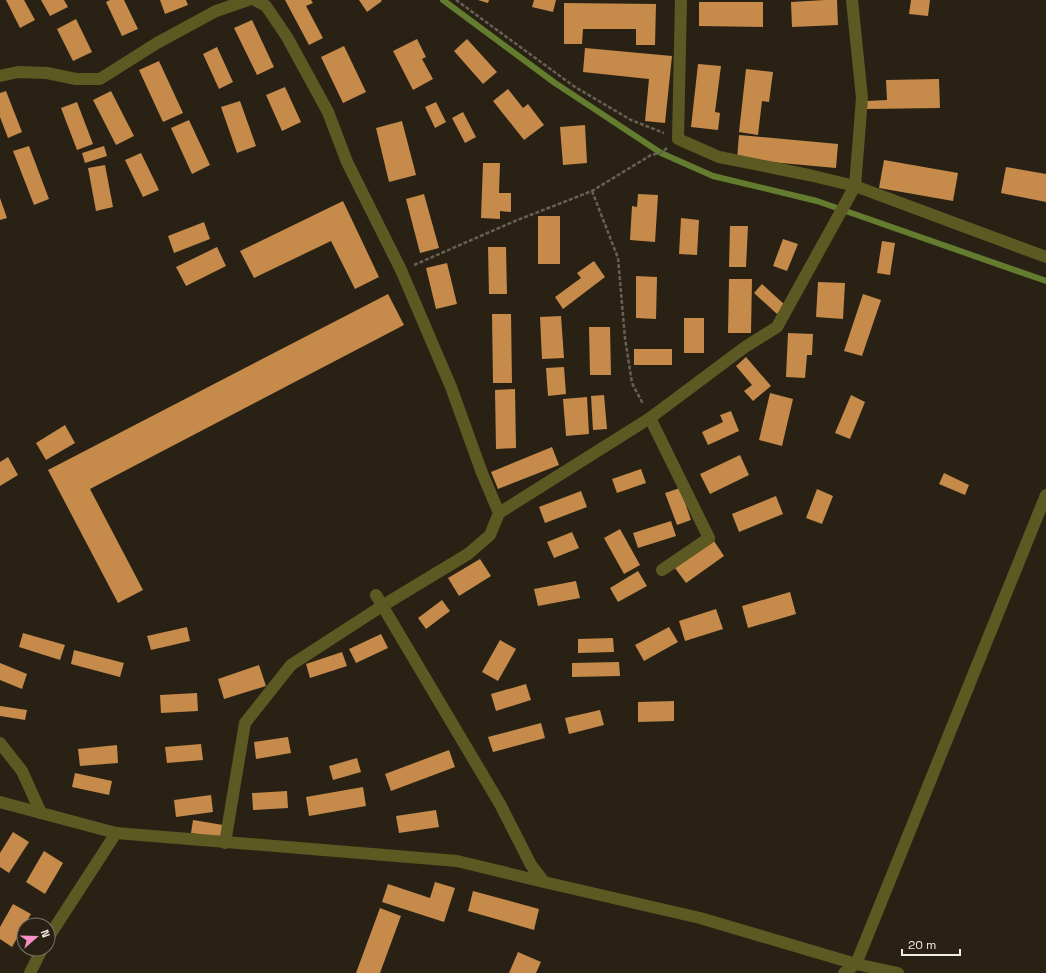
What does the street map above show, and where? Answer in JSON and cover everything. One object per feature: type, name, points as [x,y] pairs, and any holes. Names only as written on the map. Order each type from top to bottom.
[{"type":"street","points":[[0,76],[18,72],[47,73],[76,79],[100,79],[157,43],[210,15],[248,0]]},
{"type":"street","points":[[255,0],[266,6],[287,37],[328,112],[347,162],[401,270],[451,387],[482,473],[499,513]]},
{"type":"street","points":[[681,0],[678,139],[719,157],[855,186],[1046,257]]},
{"type":"street","points":[[225,843],[245,723],[291,665],[382,606],[468,554],[490,535],[499,513],[650,418],[745,347],[778,327],[855,186],[862,98],[852,0]]},
{"type":"street","points":[[650,418],[710,538],[662,570]]},
{"type":"street","points":[[844,973],[856,964],[1046,495]]},
{"type":"street","points":[[376,595],[500,804],[531,865],[544,882]]},
{"type":"street","points":[[0,743],[22,771],[41,813]]},
{"type":"street","points":[[0,802],[116,833],[457,861],[700,918],[856,964],[898,973]]},
{"type":"street","points":[[56,926],[116,833]]},
{"type":"street","points":[[30,973],[38,957]]},
{"type":"path","points":[[456,0],[575,87],[631,120],[678,139]]},
{"type":"path","points":[[401,270],[508,224],[592,191],[651,155],[660,153],[678,139]]},
{"type":"path","points":[[592,191],[618,258],[625,338],[632,383],[650,418]]},
{"type":"building","points":[[6,0],[24,0],[35,20],[20,28]]},
{"type":"building","points":[[41,0],[64,0],[68,7],[50,16]]},
{"type":"building","points":[[110,0],[124,0],[138,29],[122,36],[106,2]]},
{"type":"building","points":[[160,0],[186,0],[188,5],[165,14]]},
{"type":"building","points":[[285,0],[311,0],[313,3],[306,6],[323,38],[309,45]]},
{"type":"building","points":[[359,0],[381,0],[382,1],[367,12]]},
{"type":"building","points":[[478,0],[489,0],[488,3]]},
{"type":"building","points":[[534,0],[556,0],[553,12],[532,7]]},
{"type":"building","points":[[837,0],[838,25],[792,27],[791,2]]},
{"type":"building","points":[[911,0],[930,0],[928,16],[909,14]]},
{"type":"building","points":[[699,2],[763,2],[763,27],[699,26]]},
{"type":"building","points":[[564,3],[656,4],[655,45],[636,45],[636,29],[583,29],[582,44],[564,44]]},
{"type":"building","points":[[76,19],[92,52],[73,61],[57,29]]},
{"type":"building","points":[[252,20],[274,67],[257,75],[234,28]]},
{"type":"building","points":[[417,39],[426,57],[422,59],[433,79],[413,90],[393,51]]},
{"type":"building","points":[[467,39],[497,72],[483,84],[454,51]]},
{"type":"building","points":[[344,46],[366,92],[343,103],[321,57]]},
{"type":"building","points":[[217,47],[233,82],[219,89],[203,54]]},
{"type":"building","points":[[585,48],[672,56],[665,123],[645,121],[649,79],[583,72]]},
{"type":"building","points":[[159,61],[183,113],[163,122],[139,70]]},
{"type":"building","points":[[698,64],[721,66],[715,112],[720,113],[718,130],[691,127]]},
{"type":"building","points":[[746,69],[773,72],[769,102],[762,101],[758,135],[739,132]]},
{"type":"building","points":[[939,79],[940,108],[867,109],[867,101],[887,100],[886,80]]},
{"type":"building","points":[[285,87],[301,122],[282,131],[266,95]]},
{"type":"building","points":[[508,89],[523,108],[528,104],[544,125],[524,140],[493,101]]},
{"type":"building","points":[[6,91],[22,132],[8,138],[0,117],[0,93]]},
{"type":"building","points":[[111,91],[134,136],[116,145],[93,100]]},
{"type":"building","points":[[240,101],[256,146],[237,153],[221,107]]},
{"type":"building","points":[[77,102],[93,144],[77,150],[61,108]]},
{"type":"building","points":[[436,102],[446,122],[435,128],[425,107]]},
{"type":"building","points":[[463,112],[476,137],[465,143],[452,118]]},
{"type":"building","points":[[189,120],[210,165],[192,174],[171,128]]},
{"type":"building","points":[[402,121],[416,175],[389,182],[376,128]]},
{"type":"building","points":[[585,125],[587,163],[563,165],[560,127]]},
{"type":"building","points":[[739,135],[838,144],[836,168],[737,159]]},
{"type":"building","points":[[29,146],[49,199],[34,205],[13,151]]},
{"type":"building","points":[[104,146],[107,156],[85,163],[82,153]]},
{"type":"building","points":[[141,153],[159,190],[143,197],[125,160]]},
{"type":"building","points":[[884,160],[958,173],[953,201],[879,188]]},
{"type":"building","points":[[483,163],[500,163],[499,193],[511,193],[511,212],[500,211],[500,219],[481,218]]},
{"type":"building","points":[[105,165],[113,207],[96,211],[88,168]]},
{"type":"building","points":[[1006,167],[1046,174],[1046,202],[1001,193]]},
{"type":"building","points":[[424,194],[439,248],[420,253],[406,199]]},
{"type":"building","points":[[638,194],[658,195],[655,242],[630,240],[632,206],[637,207]]},
{"type":"building","points":[[0,198],[7,218],[0,220]]},
{"type":"building","points":[[343,201],[379,277],[355,289],[331,241],[254,278],[240,251]]},
{"type":"building","points":[[538,216],[560,216],[560,264],[538,264]]},
{"type":"building","points":[[681,218],[699,220],[697,255],[679,254]]},
{"type":"building","points":[[204,222],[210,239],[174,253],[168,236]]},
{"type":"building","points":[[730,226],[748,226],[746,267],[729,267]]},
{"type":"building","points":[[783,239],[798,244],[787,271],[773,266]]},
{"type":"building","points":[[882,241],[895,243],[890,275],[877,273]]},
{"type":"building","points":[[217,247],[226,266],[186,286],[176,267]]},
{"type":"building","points":[[488,247],[506,247],[507,294],[489,294]]},
{"type":"building","points":[[594,261],[605,277],[563,309],[555,297],[581,278],[577,273]]},
{"type":"building","points":[[447,263],[457,304],[436,309],[426,268]]},
{"type":"building","points":[[636,276],[657,277],[656,319],[636,318]]},
{"type":"building","points":[[729,279],[752,279],[751,333],[728,333]]},
{"type":"building","points":[[818,282],[845,283],[843,319],[816,317]]},
{"type":"building","points":[[762,284],[785,305],[777,314],[754,293]]},
{"type":"building","points":[[388,294],[404,325],[90,489],[143,590],[118,603],[48,470]]},
{"type":"building","points":[[863,294],[881,300],[862,356],[844,351]]},
{"type":"building","points":[[492,314],[511,314],[512,383],[493,383]]},
{"type":"building","points":[[561,316],[564,358],[542,359],[540,317]]},
{"type":"building","points":[[684,318],[704,318],[704,353],[684,353]]},
{"type":"building","points":[[589,327],[610,327],[611,375],[590,375]]},
{"type":"building","points":[[788,333],[813,334],[812,355],[807,355],[805,378],[786,377]]},
{"type":"building","points":[[634,349],[672,349],[672,365],[634,365]]},
{"type":"building","points":[[746,357],[771,386],[753,401],[744,391],[752,385],[736,366]]},
{"type":"building","points":[[564,367],[566,394],[548,396],[546,368]]},
{"type":"building","points":[[515,389],[516,448],[496,449],[495,390]]},
{"type":"building","points":[[770,393],[793,399],[782,446],[759,440]]},
{"type":"building","points":[[604,395],[607,429],[593,430],[591,396]]},
{"type":"building","points":[[851,395],[865,402],[850,439],[835,433]]},
{"type":"building","points":[[587,397],[589,434],[566,436],[563,399]]},
{"type":"building","points":[[731,411],[739,431],[708,445],[702,432],[723,422],[720,415]]},
{"type":"building","points":[[65,425],[75,443],[46,460],[36,443]]},
{"type":"building","points":[[552,447],[559,465],[498,489],[491,472]]},
{"type":"building","points":[[740,455],[749,475],[710,494],[700,474]]},
{"type":"building","points":[[8,457],[18,475],[0,486],[0,462]]},
{"type":"building","points":[[641,469],[646,483],[617,493],[612,479]]},
{"type":"building","points":[[944,473],[969,485],[965,495],[939,484]]},
{"type":"building","points":[[680,488],[691,520],[677,525],[665,493]]},
{"type":"building","points":[[817,489],[833,496],[822,524],[806,518]]},
{"type":"building","points":[[581,491],[587,507],[545,523],[539,507]]},
{"type":"building","points":[[776,496],[783,514],[739,532],[732,514]]},
{"type":"building","points":[[671,521],[676,536],[638,548],[633,533]]},
{"type":"building","points":[[620,529],[640,565],[624,574],[604,538]]},
{"type":"building","points":[[572,532],[579,548],[554,558],[547,542]]},
{"type":"building","points":[[714,541],[724,556],[686,583],[675,568]]},
{"type":"building","points":[[480,559],[491,576],[459,596],[448,578]]},
{"type":"building","points":[[638,571],[647,586],[618,602],[610,588]]},
{"type":"building","points":[[576,581],[580,598],[538,606],[534,589]]},
{"type":"building","points":[[790,592],[796,614],[748,628],[742,606]]},
{"type":"building","points":[[442,600],[450,611],[426,629],[418,618]]},
{"type":"building","points":[[716,609],[723,629],[685,641],[679,621]]},
{"type":"building","points":[[187,627],[190,641],[151,650],[147,636]]},
{"type":"building","points":[[669,627],[678,642],[644,661],[635,645]]},
{"type":"building","points":[[23,633],[65,645],[60,660],[19,647]]},
{"type":"building","points":[[381,634],[388,648],[356,663],[349,649]]},
{"type":"building","points":[[613,638],[614,652],[578,653],[578,639]]},
{"type":"building","points":[[500,640],[516,649],[498,681],[482,672]]},
{"type":"building","points":[[74,650],[124,663],[120,677],[71,664]]},
{"type":"building","points":[[342,652],[347,666],[310,678],[306,664]]},
{"type":"building","points":[[619,662],[620,676],[572,677],[572,663]]},
{"type":"building","points":[[0,663],[27,674],[22,689],[0,680]]},
{"type":"building","points":[[259,665],[266,686],[224,699],[218,679]]},
{"type":"building","points":[[526,684],[531,700],[496,711],[491,694]]},
{"type":"building","points":[[197,693],[198,711],[161,713],[160,695]]},
{"type":"building","points":[[674,701],[674,721],[638,722],[638,702]]},
{"type":"building","points":[[0,706],[27,710],[25,720],[0,716]]},
{"type":"building","points":[[600,710],[604,725],[569,734],[565,718]]},
{"type":"building","points":[[541,723],[545,738],[493,752],[488,737]]},
{"type":"building","points":[[288,737],[291,753],[256,759],[254,742]]},
{"type":"building","points":[[201,744],[203,760],[167,763],[165,747]]},
{"type":"building","points":[[117,745],[118,763],[80,766],[78,749]]},
{"type":"building","points":[[449,750],[455,767],[391,791],[385,774]]},
{"type":"building","points":[[357,758],[361,772],[333,780],[329,766]]},
{"type":"building","points":[[75,773],[112,781],[109,795],[72,787]]},
{"type":"building","points":[[363,787],[366,806],[309,816],[306,797]]},
{"type":"building","points":[[287,791],[288,808],[253,810],[252,793]]},
{"type":"building","points":[[211,795],[213,812],[176,817],[174,800]]},
{"type":"building","points":[[436,810],[439,827],[399,833],[396,816]]},
{"type":"building","points":[[193,820],[223,825],[221,838],[191,833]]},
{"type":"building","points":[[13,832],[29,842],[9,873],[0,867],[0,853]]},
{"type":"building","points":[[44,851],[63,863],[45,894],[26,882]]},
{"type":"building","points":[[435,882],[455,888],[444,922],[382,902],[388,884],[430,898]]},
{"type":"building","points":[[473,891],[539,909],[534,930],[468,911]]},
{"type":"building","points":[[13,904],[31,914],[29,917],[16,917],[16,940],[12,947],[0,939],[0,927]]},
{"type":"building","points":[[380,908],[401,916],[380,973],[356,973]]},
{"type":"building","points":[[518,952],[541,962],[536,973],[509,973]]},
{"type":"waterway","points":[[443,0],[555,83],[661,153],[713,176],[817,201],[1046,281]]}]
